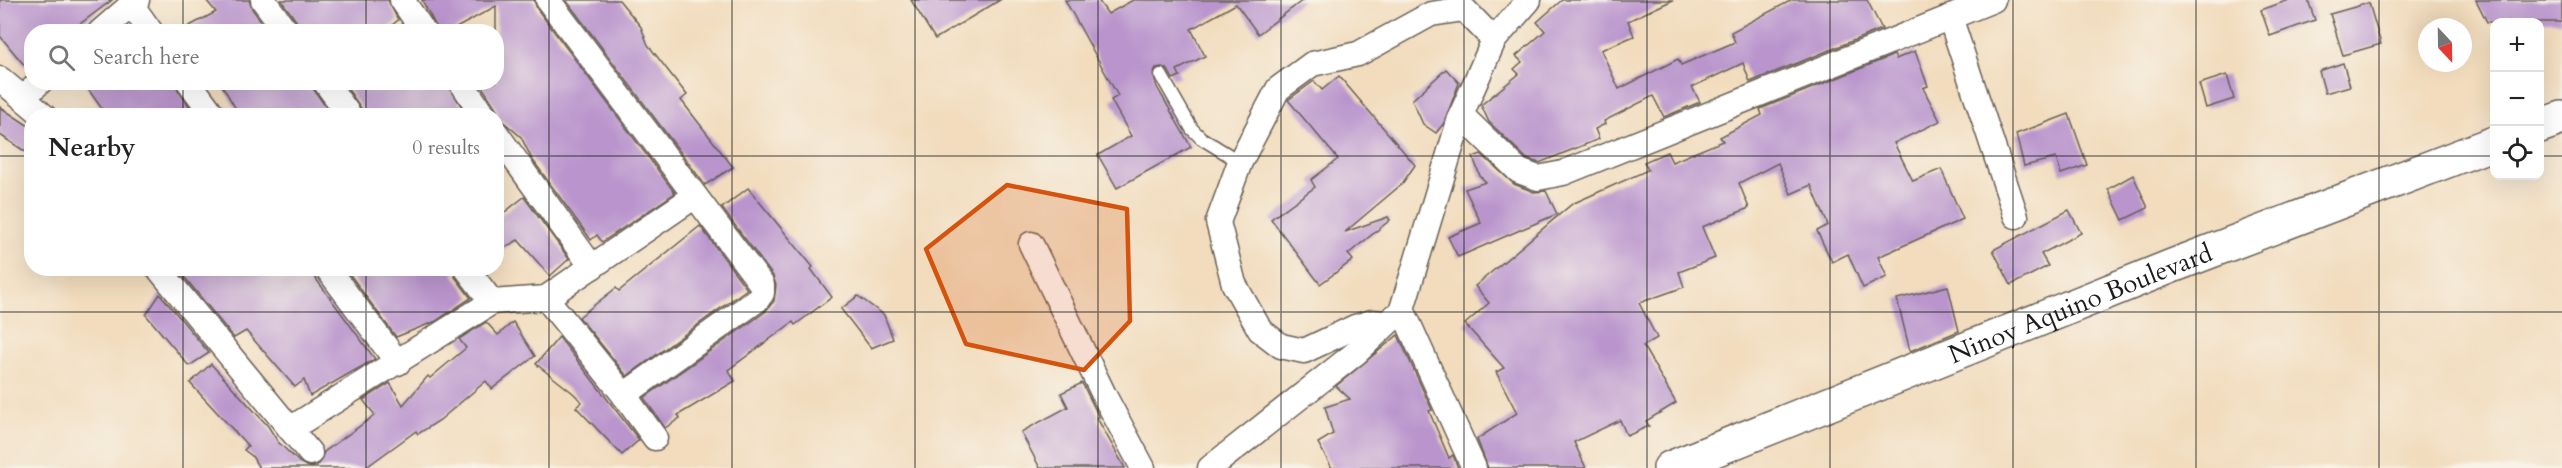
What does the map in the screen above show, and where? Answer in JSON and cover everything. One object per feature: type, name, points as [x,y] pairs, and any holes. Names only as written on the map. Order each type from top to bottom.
[{"type":"main road","points":[[2544,125],[2562,118]]},
{"type":"main road","name":"Ninoy Aquino Boulevard","points":[[1670,468],[2160,270],[2490,145]]},
{"type":"street","points":[[263,0],[281,24]]},
{"type":"street","points":[[402,0],[418,24]]},
{"type":"street","points":[[548,0],[762,285],[762,293],[756,300],[624,395]]},
{"type":"street","points":[[1210,468],[1358,352],[1395,316],[1461,115],[1494,40],[1529,0]]},
{"type":"street","points":[[1461,115],[1519,171],[1538,178],[1574,169],[1992,0]]},
{"type":"street","points":[[109,24],[134,2],[146,24]]},
{"type":"street","points":[[1395,316],[1355,327],[1304,351],[1281,346],[1260,330],[1234,284],[1218,222],[1240,162],[1278,89],[1312,64],[1358,54],[1431,14],[1464,9],[1494,40]]},
{"type":"street","points":[[1950,17],[2016,216]]},
{"type":"street","points":[[0,79],[24,88]]},
{"type":"street","points":[[31,90],[40,108]]},
{"type":"street","points":[[195,90],[208,108]]},
{"type":"street","points":[[331,90],[344,108]]},
{"type":"street","points":[[466,90],[479,108]]},
{"type":"street","points":[[504,144],[592,267]]},
{"type":"street","points":[[290,429],[492,302],[546,298],[695,196]]},
{"type":"street","points":[[1031,244],[1105,397],[1143,468]]},
{"type":"street","points":[[165,276],[310,453]]},
{"type":"street","points":[[333,276],[398,363]]},
{"type":"street","points":[[472,276],[492,302]]},
{"type":"street","points":[[546,298],[624,395],[655,438]]},
{"type":"street","points":[[1395,316],[1474,468]]},
{"type":"lane","points":[[1161,75],[1192,129],[1201,138],[1240,162]]},
{"type":"highlighted area","points":[[1007,185],[1127,209],[1130,321],[1084,370],[966,344],[926,249]]},
{"type":"building","points":[[0,0],[112,0],[80,24],[24,24],[24,65],[0,36]]},
{"type":"building","points":[[206,0],[249,0],[252,9],[263,24],[193,24],[216,12]]},
{"type":"building","points":[[281,0],[388,0],[398,20],[393,24],[298,23]]},
{"type":"building","points":[[422,0],[534,0],[537,9],[675,193],[602,242],[597,235],[591,240],[532,159],[521,137],[504,122],[504,108],[496,108],[484,90],[504,90],[504,24],[496,24],[496,6],[463,24],[435,24]]},
{"type":"building","points":[[566,0],[619,0],[641,27],[648,45],[687,95],[681,100],[733,167],[705,185]]},
{"type":"building","points":[[911,0],[1000,0],[935,39]]},
{"type":"building","points":[[1065,0],[1098,0],[1108,14],[1133,0],[1303,0],[1258,34],[1236,4],[1191,29],[1205,56],[1177,70],[1180,76],[1173,79],[1168,70],[1162,67],[1156,68],[1153,74],[1157,87],[1191,147],[1117,188],[1098,155],[1131,136],[1111,100],[1118,96]]},
{"type":"building","points":[[1562,0],[1673,0],[1628,21],[1634,36],[1601,50],[1619,89],[1678,59],[1681,65],[1735,42],[1731,32],[1792,0],[1867,0],[1882,29],[1750,82],[1743,63],[1692,87],[1700,102],[1664,117],[1653,96],[1604,121],[1605,124],[1595,129],[1599,139],[1539,163],[1527,159],[1489,122],[1481,105],[1519,74],[1514,69],[1522,62],[1516,56],[1545,31],[1537,22]]},
{"type":"building","points":[[2289,0],[2308,0],[2315,20],[2270,36],[2261,10]]},
{"type":"building","points":[[2476,0],[2562,0],[2562,22],[2544,22],[2544,18],[2490,18],[2490,22],[2487,22]]},
{"type":"building","points":[[2369,3],[2381,44],[2343,55],[2330,14]]},
{"type":"building","points":[[1915,51],[1928,86],[1923,88],[1940,121],[1894,143],[1913,181],[1941,169],[1963,219],[1878,257],[1887,277],[1863,288],[1848,254],[1832,262],[1817,231],[1828,225],[1811,185],[1791,194],[1778,163],[1739,183],[1749,208],[1702,227],[1715,258],[1679,272],[1684,287],[1639,303],[1657,338],[1643,346],[1676,403],[1646,421],[1649,426],[1627,436],[1620,420],[1574,442],[1586,468],[1488,468],[1477,439],[1517,413],[1496,372],[1504,368],[1465,324],[1489,303],[1475,286],[1572,204],[1648,170],[1644,162],[1667,152],[1672,162],[1723,141],[1720,137],[1762,115],[1760,109],[1894,55],[1896,59]]},
{"type":"building","points":[[2343,63],[2350,86],[2325,93],[2319,71]]},
{"type":"building","points":[[1446,69],[1459,83],[1444,123],[1436,133],[1423,124],[1412,100]]},
{"type":"building","points":[[2227,75],[2234,99],[2206,108],[2199,84]]},
{"type":"building","points":[[1339,76],[1415,165],[1402,184],[1345,232],[1388,217],[1390,220],[1348,254],[1353,260],[1320,284],[1271,219],[1315,187],[1311,180],[1338,159],[1288,100],[1314,81],[1322,90]]},
{"type":"building","points":[[89,90],[178,90],[190,108],[101,108]]},
{"type":"building","points":[[225,90],[314,90],[326,108],[235,108]]},
{"type":"building","points":[[349,90],[452,90],[462,108],[361,108]]},
{"type":"building","points":[[0,107],[24,123],[24,151],[0,135]]},
{"type":"building","points":[[2069,114],[2087,165],[2061,174],[2056,158],[2024,166],[2016,134]]},
{"type":"building","points":[[1481,154],[1514,184],[1534,192],[1546,191],[1557,214],[1458,257],[1448,237],[1481,223],[1465,189],[1486,182],[1480,176],[1473,157]]},
{"type":"building","points":[[2133,175],[2148,208],[2123,220],[2108,189]]},
{"type":"building","points":[[748,188],[813,267],[811,269],[832,297],[795,325],[793,322],[728,370],[735,381],[678,415],[680,418],[665,428],[644,398],[765,312],[774,301],[776,285],[773,276],[722,208]]},
{"type":"building","points":[[524,197],[569,259],[550,276],[518,240],[504,248],[504,213]]},
{"type":"building","points":[[2069,210],[2081,233],[2041,254],[2048,266],[2011,285],[1993,250]]},
{"type":"building","points":[[700,226],[747,289],[627,376],[579,317],[616,288],[619,291]]},
{"type":"building","points":[[184,276],[314,276],[375,359],[310,396],[304,380],[295,387],[246,331],[234,338]]},
{"type":"building","points":[[351,276],[455,276],[471,298],[436,321],[396,337]]},
{"type":"building","points":[[1948,286],[1959,331],[1910,351],[1897,299]]},
{"type":"building","points":[[160,294],[209,353],[189,366],[146,315]]},
{"type":"building","points":[[858,296],[884,315],[893,339],[871,348],[841,309]]},
{"type":"building","points":[[486,322],[498,335],[513,322],[535,356],[492,389],[486,381],[440,420],[418,434],[416,431],[365,468],[259,468],[252,456],[244,450],[248,446],[190,383],[211,364],[268,426],[278,442],[299,462],[313,467],[319,464],[324,452],[375,415],[363,400],[390,383],[403,405],[428,376],[430,378],[466,348],[459,339]]},
{"type":"building","points":[[1398,335],[1432,410],[1429,411],[1449,458],[1453,455],[1458,468],[1332,468],[1318,443],[1333,434],[1325,407],[1350,399],[1336,386]]},
{"type":"building","points":[[559,337],[639,440],[622,455],[576,407],[582,402],[536,364]]},
{"type":"building","points":[[1082,383],[1099,417],[1097,418],[1125,468],[1040,468],[1021,432],[1068,407],[1061,393]]}]
